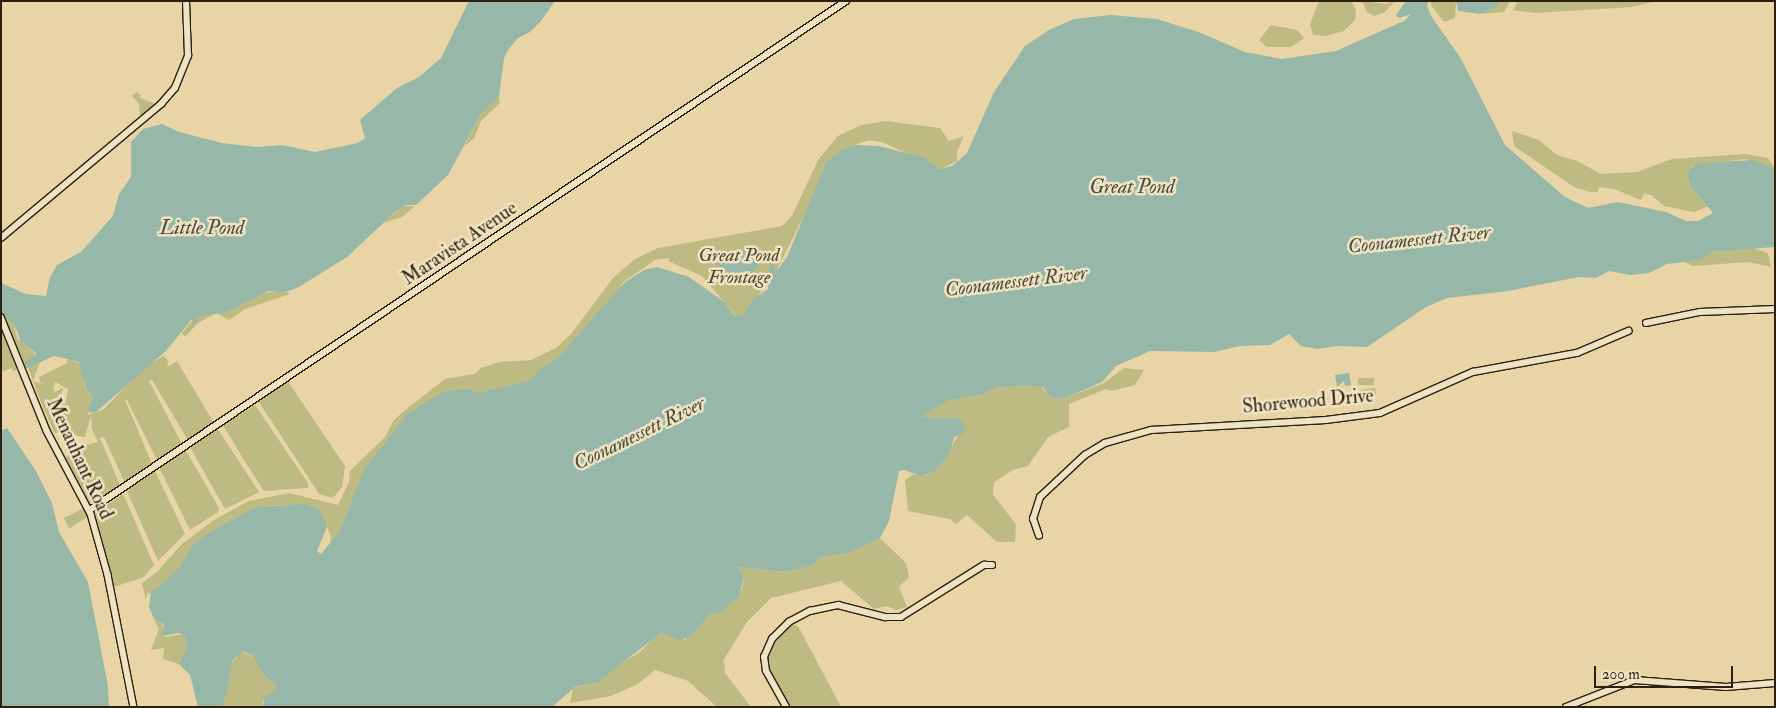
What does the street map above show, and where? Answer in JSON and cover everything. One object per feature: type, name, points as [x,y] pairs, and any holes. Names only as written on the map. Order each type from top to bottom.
[{"type":"main road","points":[[1,238],[162,104],[178,83],[189,51],[186,1]]},
{"type":"main road","name":"Maravista Avenue","points":[[90,510],[846,1]]},
{"type":"main road","points":[[1646,323],[1693,313],[1775,309]]},
{"type":"main road","name":"Menauhant Road","points":[[1,317],[47,430],[90,510],[106,566],[134,707]]},
{"type":"main road","name":"Shorewood Drive","points":[[1039,536],[1033,519],[1040,497],[1084,455],[1105,443],[1150,430],[1326,420],[1380,413],[1473,372],[1577,353],[1628,330]]},
{"type":"main road","points":[[786,707],[764,661],[768,645],[780,630],[809,612],[841,606],[884,617],[901,617],[984,566],[992,565]]},
{"type":"main road","points":[[1566,707],[1635,680],[1726,687],[1775,683]]},
{"type":"green space","points":[[1319,1],[1351,1],[1356,9],[1355,20],[1344,31],[1326,36],[1313,35],[1310,24]]},
{"type":"green space","points":[[1362,1],[1385,4],[1395,1],[1385,12],[1374,16],[1367,12]]},
{"type":"green space","points":[[1431,1],[1456,1],[1455,18],[1444,22],[1431,5]]},
{"type":"green space","points":[[1499,1],[1510,1],[1504,12],[1480,14]]},
{"type":"green space","points":[[1518,1],[1657,1],[1632,7],[1535,13],[1513,10]]},
{"type":"green space","points":[[1271,25],[1297,30],[1304,38],[1291,47],[1267,47],[1259,40]]},
{"type":"green space","points":[[137,92],[141,96],[138,97],[155,104],[144,116],[140,115],[139,104],[132,96]]},
{"type":"green space","points":[[499,97],[500,103],[481,121],[474,138],[464,147],[481,114]]},
{"type":"green space","name":"Great Pond Frontage","points":[[885,121],[940,128],[949,141],[964,136],[957,152],[957,161],[941,169],[884,143],[869,140],[855,145],[801,222],[776,271],[740,321],[702,276],[668,261],[670,258],[655,260],[622,283],[612,301],[566,355],[520,390],[363,486],[327,557],[331,538],[327,526],[294,505],[266,506],[214,531],[189,553],[180,570],[150,594],[147,592],[146,600],[142,583],[157,572],[182,544],[214,520],[249,501],[289,493],[338,505],[349,482],[350,471],[385,437],[394,420],[404,411],[445,379],[475,374],[481,368],[500,362],[531,360],[556,348],[571,334],[613,278],[635,259],[658,248],[782,226],[792,216],[818,160],[838,136],[861,125]]},
{"type":"green space","points":[[1512,131],[1539,140],[1557,155],[1577,161],[1601,174],[1637,172],[1672,159],[1745,154],[1768,158],[1775,169],[1745,159],[1692,166],[1687,174],[1688,180],[1697,195],[1709,206],[1694,212],[1664,206],[1651,195],[1644,194],[1641,200],[1614,189],[1599,187],[1598,192],[1590,192],[1574,187],[1514,146]]},
{"type":"green space","points":[[404,206],[415,206],[402,217],[383,223]]},
{"type":"green space","points":[[1753,248],[1768,253],[1771,267],[1749,262],[1693,266],[1682,261],[1695,261],[1712,252]]},
{"type":"green space","points":[[282,290],[290,294],[245,309],[229,320],[216,313],[198,323],[185,337],[182,333],[195,317],[217,312],[227,312],[265,293]]},
{"type":"green space","points":[[1,308],[5,317],[14,323],[17,338],[41,359],[33,381],[26,362],[14,370],[12,368],[1,372]]},
{"type":"green space","points":[[164,356],[169,362],[167,367],[177,361],[214,423],[188,440],[152,380],[149,381],[182,444],[157,460],[127,400],[125,400],[152,464],[125,483],[104,437],[100,438],[120,485],[95,504],[90,503],[66,458],[75,448],[98,442],[92,429],[91,416],[85,437],[67,434],[68,426],[55,434],[33,381],[46,385],[40,382],[39,377],[67,363],[67,359],[82,364],[85,387],[93,397],[88,415],[104,409],[144,367]],"holes":[[[55,382],[68,389],[65,405],[61,397],[63,388],[55,392],[53,389]]]},
{"type":"green space","points":[[1124,368],[1144,370],[1135,385],[1111,391],[1106,389],[1069,404],[1069,427],[1048,437],[1028,466],[1013,470],[994,482],[993,495],[1016,524],[1015,542],[997,542],[967,515],[956,524],[950,519],[908,511],[905,480],[912,475],[927,475],[936,471],[959,434],[953,418],[919,417],[924,412],[949,400],[981,395],[998,387],[1041,386],[1050,397],[1063,399],[1104,383]]},
{"type":"green space","points":[[1358,378],[1374,378],[1374,385],[1358,385]]},
{"type":"green space","points":[[287,380],[345,466],[342,487],[333,498],[319,494],[259,402]]},
{"type":"green space","points":[[1375,388],[1376,395],[1361,397],[1360,390]]},
{"type":"green space","points":[[255,405],[308,483],[308,488],[264,491],[241,455],[223,425]]},
{"type":"green space","points":[[217,428],[259,492],[225,509],[190,447]]},
{"type":"green space","points":[[185,449],[219,508],[218,512],[190,530],[160,469],[161,466]]},
{"type":"green space","points":[[155,471],[185,534],[158,561],[127,491]]},
{"type":"green space","points":[[123,494],[154,565],[144,577],[114,587],[95,513]]},
{"type":"green space","points":[[84,508],[87,517],[69,529],[64,518]]},
{"type":"green space","points":[[880,538],[906,563],[909,577],[899,587],[907,607],[896,610],[887,606],[874,609],[841,581],[771,598],[747,622],[724,659],[725,673],[751,707],[717,707],[688,681],[655,670],[638,684],[611,696],[570,703],[573,688],[597,682],[600,677],[640,652],[657,635],[665,632],[685,640],[709,615],[726,608],[742,589],[744,577],[738,567],[785,572],[812,566],[821,557],[851,551]]},
{"type":"green space","points":[[153,617],[162,621],[164,637],[185,634],[186,649],[179,664],[163,659],[164,648],[151,650],[159,629]]},
{"type":"green space","points":[[790,624],[798,626],[841,707],[788,707],[769,671],[767,658],[771,643]]},
{"type":"green space","points":[[241,651],[254,657],[263,674],[276,686],[277,691],[263,700],[264,707],[223,707],[230,666]]},
{"type":"water","name":"Little Pond","points":[[469,1],[555,1],[541,21],[530,32],[518,38],[508,50],[504,58],[499,97],[481,114],[448,175],[416,205],[406,205],[394,213],[347,257],[299,287],[286,292],[269,291],[227,312],[196,317],[197,322],[193,324],[192,319],[166,351],[96,412],[90,413],[88,409],[93,397],[86,388],[79,362],[54,356],[25,369],[23,363],[37,354],[21,342],[14,323],[5,317],[1,308],[1,283],[26,294],[46,296],[50,277],[57,265],[81,252],[113,216],[119,194],[131,177],[131,142],[143,129],[162,124],[179,132],[222,143],[258,147],[282,145],[315,152],[358,143],[365,138],[360,120],[397,88],[419,77],[441,58]]},
{"type":"water","name":"Great Pond","points":[[1406,1],[1429,1],[1427,5],[1431,16],[1460,57],[1505,145],[1565,197],[1588,208],[1618,202],[1666,212],[1686,221],[1698,221],[1713,213],[1691,187],[1687,175],[1690,168],[1700,163],[1752,160],[1775,169],[1775,247],[1712,252],[1700,260],[1667,264],[1649,273],[1630,275],[1609,271],[1596,278],[1579,277],[1508,291],[1447,298],[1426,307],[1367,347],[1337,346],[1317,349],[1301,346],[1289,334],[1270,345],[1240,346],[1214,352],[1150,351],[1116,366],[1102,382],[1063,399],[1050,397],[1043,387],[1037,386],[998,387],[981,395],[949,400],[920,417],[958,418],[965,425],[963,434],[954,437],[950,452],[935,472],[920,476],[904,470],[899,471],[889,521],[880,538],[851,552],[821,557],[812,566],[785,572],[738,567],[744,577],[739,596],[723,611],[709,615],[691,636],[681,640],[661,633],[598,682],[575,687],[552,707],[264,707],[264,696],[276,691],[276,686],[263,674],[253,656],[243,651],[233,660],[223,707],[198,707],[190,675],[179,664],[186,649],[185,636],[179,633],[162,636],[164,624],[153,617],[149,607],[151,593],[180,567],[194,544],[213,530],[257,507],[305,504],[317,508],[326,522],[327,527],[317,551],[321,554],[340,531],[364,470],[407,414],[445,391],[468,389],[478,393],[530,381],[539,370],[559,357],[624,283],[644,270],[657,267],[689,277],[723,301],[735,316],[744,315],[753,299],[768,289],[769,266],[773,262],[774,270],[778,269],[787,257],[826,163],[842,150],[856,145],[879,146],[925,158],[940,169],[952,166],[967,153],[994,92],[1025,46],[1049,30],[1074,19],[1111,15],[1157,19],[1201,33],[1245,52],[1282,59],[1336,51],[1404,21],[1411,14],[1399,18],[1396,15]]},
{"type":"water","points":[[1456,1],[1499,1],[1496,7],[1480,14],[1458,11]]},
{"type":"water","points":[[742,250],[765,256],[756,269],[745,278],[727,272],[712,260],[725,252]]},
{"type":"water","points":[[1349,373],[1351,385],[1345,386],[1344,381],[1337,387],[1335,375]]},
{"type":"water","points":[[7,428],[36,471],[52,503],[59,532],[88,582],[108,686],[109,707],[1,707],[1,431]]},
{"type":"waterway","points":[[12,370],[18,368]]},
{"type":"water label","name":"Coonamessett River","points":[[1419,239]]},
{"type":"water label","name":"Coonamessett River","points":[[1016,281]]},
{"type":"water label","name":"Coonamessett River","points":[[639,433]]}]
